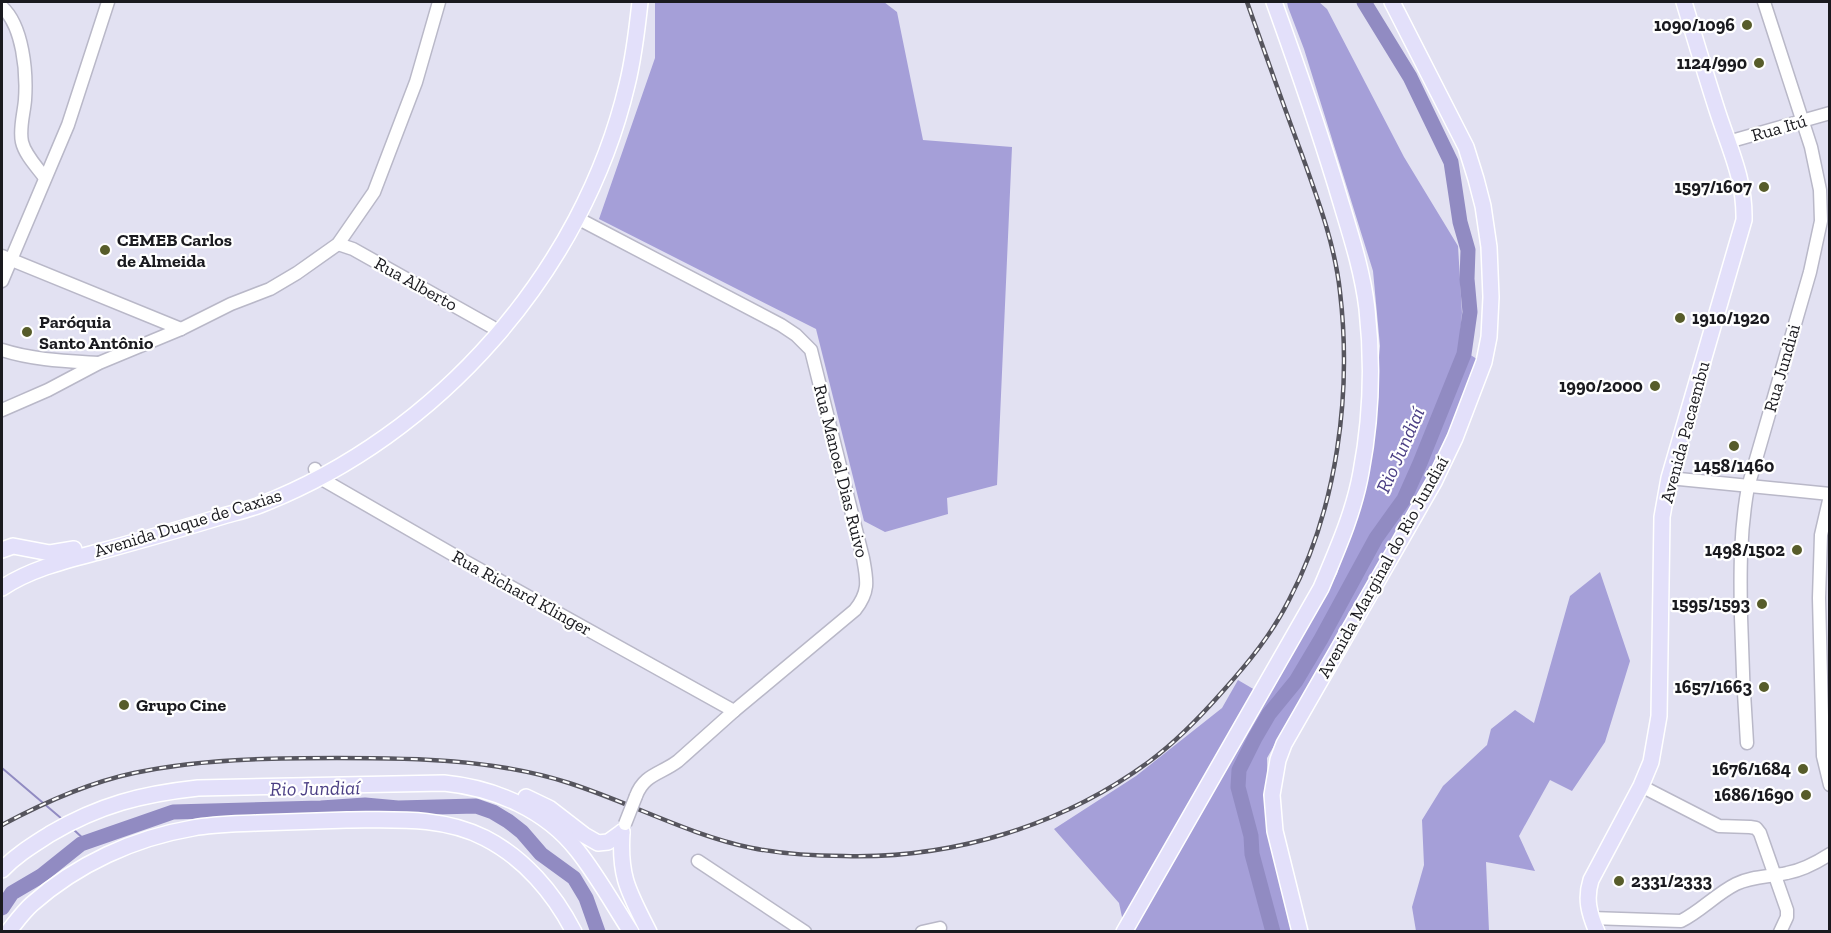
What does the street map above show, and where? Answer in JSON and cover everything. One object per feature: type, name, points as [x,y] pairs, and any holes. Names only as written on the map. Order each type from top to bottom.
[{"type":"main road","name":"Avenida Duque de Caxias","points":[[11,547],[50,553],[61,552],[251,499],[317,474],[424,396],[492,327],[542,259],[568,214],[584,182],[618,87],[631,2]]},
{"type":"main road","name":"Avenida Duque de Caxias","points":[[2,588],[31,572],[64,561],[161,536],[260,505],[375,444],[416,414],[466,369],[525,301],[577,219],[612,135],[627,87],[635,47],[640,2]]},
{"type":"main road","points":[[1124,932],[1321,588],[1343,535],[1361,474],[1369,416],[1371,355],[1360,267],[1310,100],[1274,2]]},
{"type":"main road","name":"Avenida Marginal do Rio Jundiaí","points":[[1299,932],[1275,831],[1272,795],[1278,760],[1284,744],[1345,635],[1434,482],[1455,438],[1485,362],[1489,337],[1491,297],[1489,247],[1484,206],[1466,147],[1392,2]]},
{"type":"main road","name":"Avenida Pacaembu","points":[[1594,925],[1587,908],[1591,880],[1641,786],[1651,762],[1659,716],[1662,517],[1670,478],[1744,220],[1745,199],[1740,175],[1684,2]]},
{"type":"main road","points":[[11,547],[32,556],[31,572]]},
{"type":"main road","points":[[2,870],[30,846],[96,810],[165,791],[198,788],[479,783],[498,787],[532,800],[556,813],[598,843],[608,842],[624,828]]},
{"type":"main road","points":[[462,784],[521,804],[561,832],[589,866],[631,932]]},
{"type":"main road","points":[[8,932],[31,905],[62,880],[100,858],[139,841],[186,829],[225,824],[322,820],[400,820],[440,823],[461,828],[484,838],[505,849],[524,864],[543,884],[568,919],[574,932]]},
{"type":"main road","points":[[624,828],[621,854],[625,880],[649,932]]},
{"type":"street","points":[[2,281],[6,258],[68,125],[108,2]]},
{"type":"street","points":[[2,410],[48,390],[99,363],[270,289],[338,244],[374,192],[416,82],[439,2]]},
{"type":"street","name":"Rua Jundiai","points":[[1747,743],[1743,694],[1740,556],[1743,515],[1748,487],[1809,272],[1821,221],[1820,190],[1804,122],[1764,2]]},
{"type":"street","points":[[2,7],[10,15],[19,38],[26,80],[22,142],[45,178]]},
{"type":"street","name":"Rua Itú","points":[[1728,142],[1830,113]]},
{"type":"street","name":"Rua Manoel Dias Ruivo","points":[[577,219],[781,325],[796,335],[811,350],[863,558],[866,590],[855,610],[678,761],[644,781],[624,828]]},
{"type":"street","name":"Rua Alberto","points":[[338,244],[353,249],[492,327]]},
{"type":"street","points":[[6,258],[181,328]]},
{"type":"street","points":[[2,350],[15,355],[47,360],[99,363]]},
{"type":"street","name":"Rua Richard Klinger","points":[[317,474],[459,558],[734,711]]},
{"type":"street","points":[[1670,478],[1830,495],[1821,535],[1819,598],[1823,756],[1830,785]]},
{"type":"street","points":[[1821,535],[1830,524]]},
{"type":"street","points":[[1641,786],[1719,826],[1756,828],[1760,833],[1787,910],[1787,917],[1780,932]]},
{"type":"street","points":[[1594,925],[1681,921],[1736,884],[1763,876],[1804,869],[1830,854]]},
{"type":"street","points":[[698,861],[805,932]]},
{"type":"street","points":[[922,932],[940,928]]},
{"type":"shaded area","points":[[655,2],[884,2],[897,12],[923,140],[1012,147],[997,485],[947,498],[948,514],[885,532],[864,521],[816,329],[599,219],[655,58]]},
{"type":"shaded area","points":[[1287,2],[1319,2],[1327,9],[1404,157],[1458,246],[1462,313],[1459,348],[1477,359],[1455,418],[1408,518],[1356,602],[1267,758],[1268,832],[1291,931],[1125,931],[1119,903],[1054,829],[1136,776],[1222,708],[1238,680],[1267,697],[1337,574],[1369,473],[1380,346],[1373,271],[1304,49]]},
{"type":"shaded area","points":[[1600,572],[1630,661],[1605,742],[1572,791],[1550,780],[1519,836],[1535,871],[1486,862],[1489,931],[1416,931],[1412,907],[1424,865],[1422,820],[1443,786],[1487,745],[1491,729],[1515,710],[1534,723],[1570,596]]},
{"type":"waterway","name":"Rio Jundiaí","points":[[1273,932],[1252,854],[1251,836],[1238,787],[1239,770],[1269,714],[1296,681],[1321,639],[1376,538],[1404,499],[1464,354],[1470,312],[1467,279],[1468,250],[1460,222],[1451,162],[1410,77],[1364,2]]},
{"type":"waterway","points":[[2,768],[62,819]]},
{"type":"waterway","name":"Rio Jundiaí","points":[[2,908],[12,893],[41,876],[81,844],[173,812],[365,805],[398,808],[476,806],[508,821],[522,832],[541,854],[574,878],[586,898],[598,932]]},
{"type":"waterway","points":[[73,829],[87,842]]},
{"type":"railway","points":[[2,825],[82,788],[117,777],[159,768],[261,759],[396,759],[483,765],[541,775],[592,791],[706,835],[752,848],[809,855],[885,855],[925,852],[1004,834],[1080,804],[1116,784],[1150,761],[1188,728],[1241,670],[1275,625],[1305,565],[1319,528],[1337,450],[1344,370],[1338,274],[1314,189],[1247,2]]},
{"type":"place","name":"1090/1096","points":[[1747,25]]},
{"type":"place","name":"1124/990","points":[[1759,63]]},
{"type":"place","name":"1597/1607","points":[[1764,187]]},
{"type":"place","name":"CEMEB Carlos de Almeida","points":[[105,250]]},
{"type":"place","name":"1910/1920","points":[[1680,318]]},
{"type":"place","name":"Paróquia Santo Antônio","points":[[27,332]]},
{"type":"place","name":"1990/2000","points":[[1655,386]]},
{"type":"place","name":"1458/1460","points":[[1734,446]]},
{"type":"place","name":"1498/1502","points":[[1797,550]]},
{"type":"place","name":"1595/1593","points":[[1762,604]]},
{"type":"place","name":"1657/1663","points":[[1764,687]]},
{"type":"place","name":"Grupo Cine","points":[[124,705]]},
{"type":"place","name":"1676/1684","points":[[1803,769]]},
{"type":"place","name":"1686/1690","points":[[1806,795]]},
{"type":"place","name":"2331/2333","points":[[1619,881]]}]
